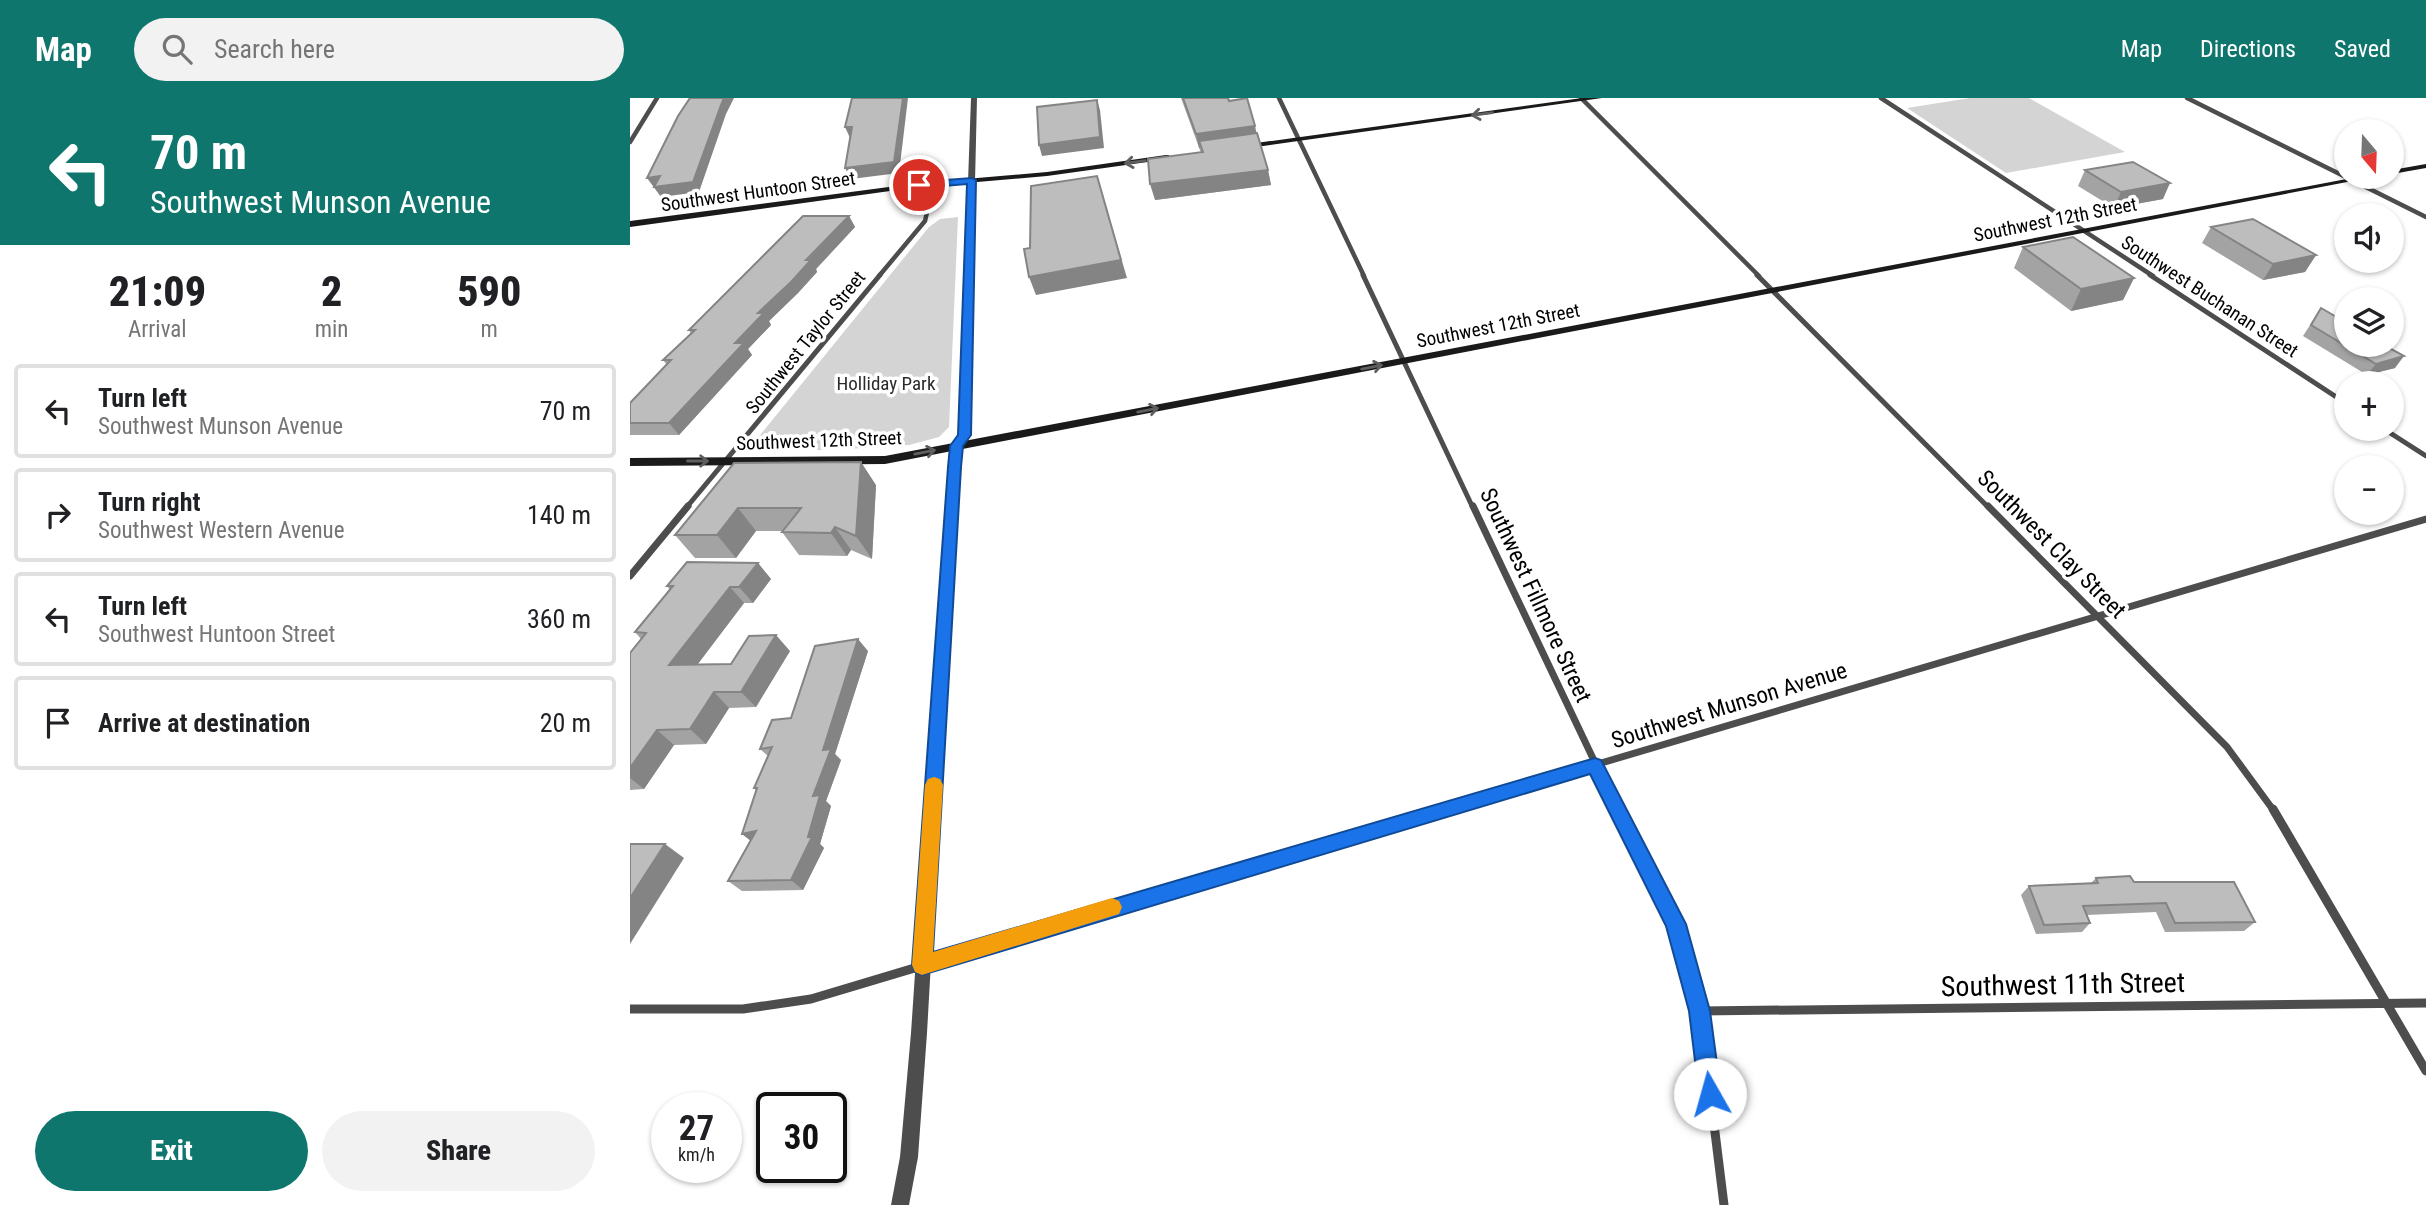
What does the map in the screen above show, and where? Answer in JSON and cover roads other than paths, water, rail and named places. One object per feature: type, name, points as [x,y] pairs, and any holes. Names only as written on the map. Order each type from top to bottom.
[{"type":"main road","points":[[1229,149],[1598,98]]},
{"type":"main road","name":"Southwest Huntoon Street","points":[[630,224],[919,185],[1047,174],[1178,156]]},
{"type":"main road","points":[[2404,170],[2426,166]]},
{"type":"main road","name":"Southwest 12th Street","points":[[630,462],[885,460],[2334,183]]},
{"type":"street","points":[[630,142],[657,98]]},
{"type":"street","points":[[900,1205],[909,1157],[957,446],[964,435],[974,98]]},
{"type":"street","name":"Southwest Fillmore Street","points":[[1279,98],[1595,765],[1676,924],[1700,1011],[1724,1205]]},
{"type":"street","name":"Southwest Buchanan Street","points":[[1881,98],[2334,395]]},
{"type":"street","points":[[2187,98],[2334,172]]},
{"type":"street","name":"Southwest Clay Street","points":[[1582,99],[2227,747],[2269,802],[2426,1071]]},
{"type":"street","name":"Southwest Taylor Street","points":[[630,576],[925,221],[928,208],[919,185]]},
{"type":"street","points":[[2369,189],[2426,217]]},
{"type":"street","points":[[2403,441],[2426,456]]},
{"type":"street","name":"Southwest Munson Avenue","points":[[922,965],[2426,519]]},
{"type":"street","points":[[630,1009],[739,1010],[774,1007],[811,999],[922,965]]},
{"type":"street","name":"Southwest 11th Street","points":[[1700,1011],[2426,1003]]},
{"type":"park label","name":"Holliday Park","points":[[886,383]]}]
